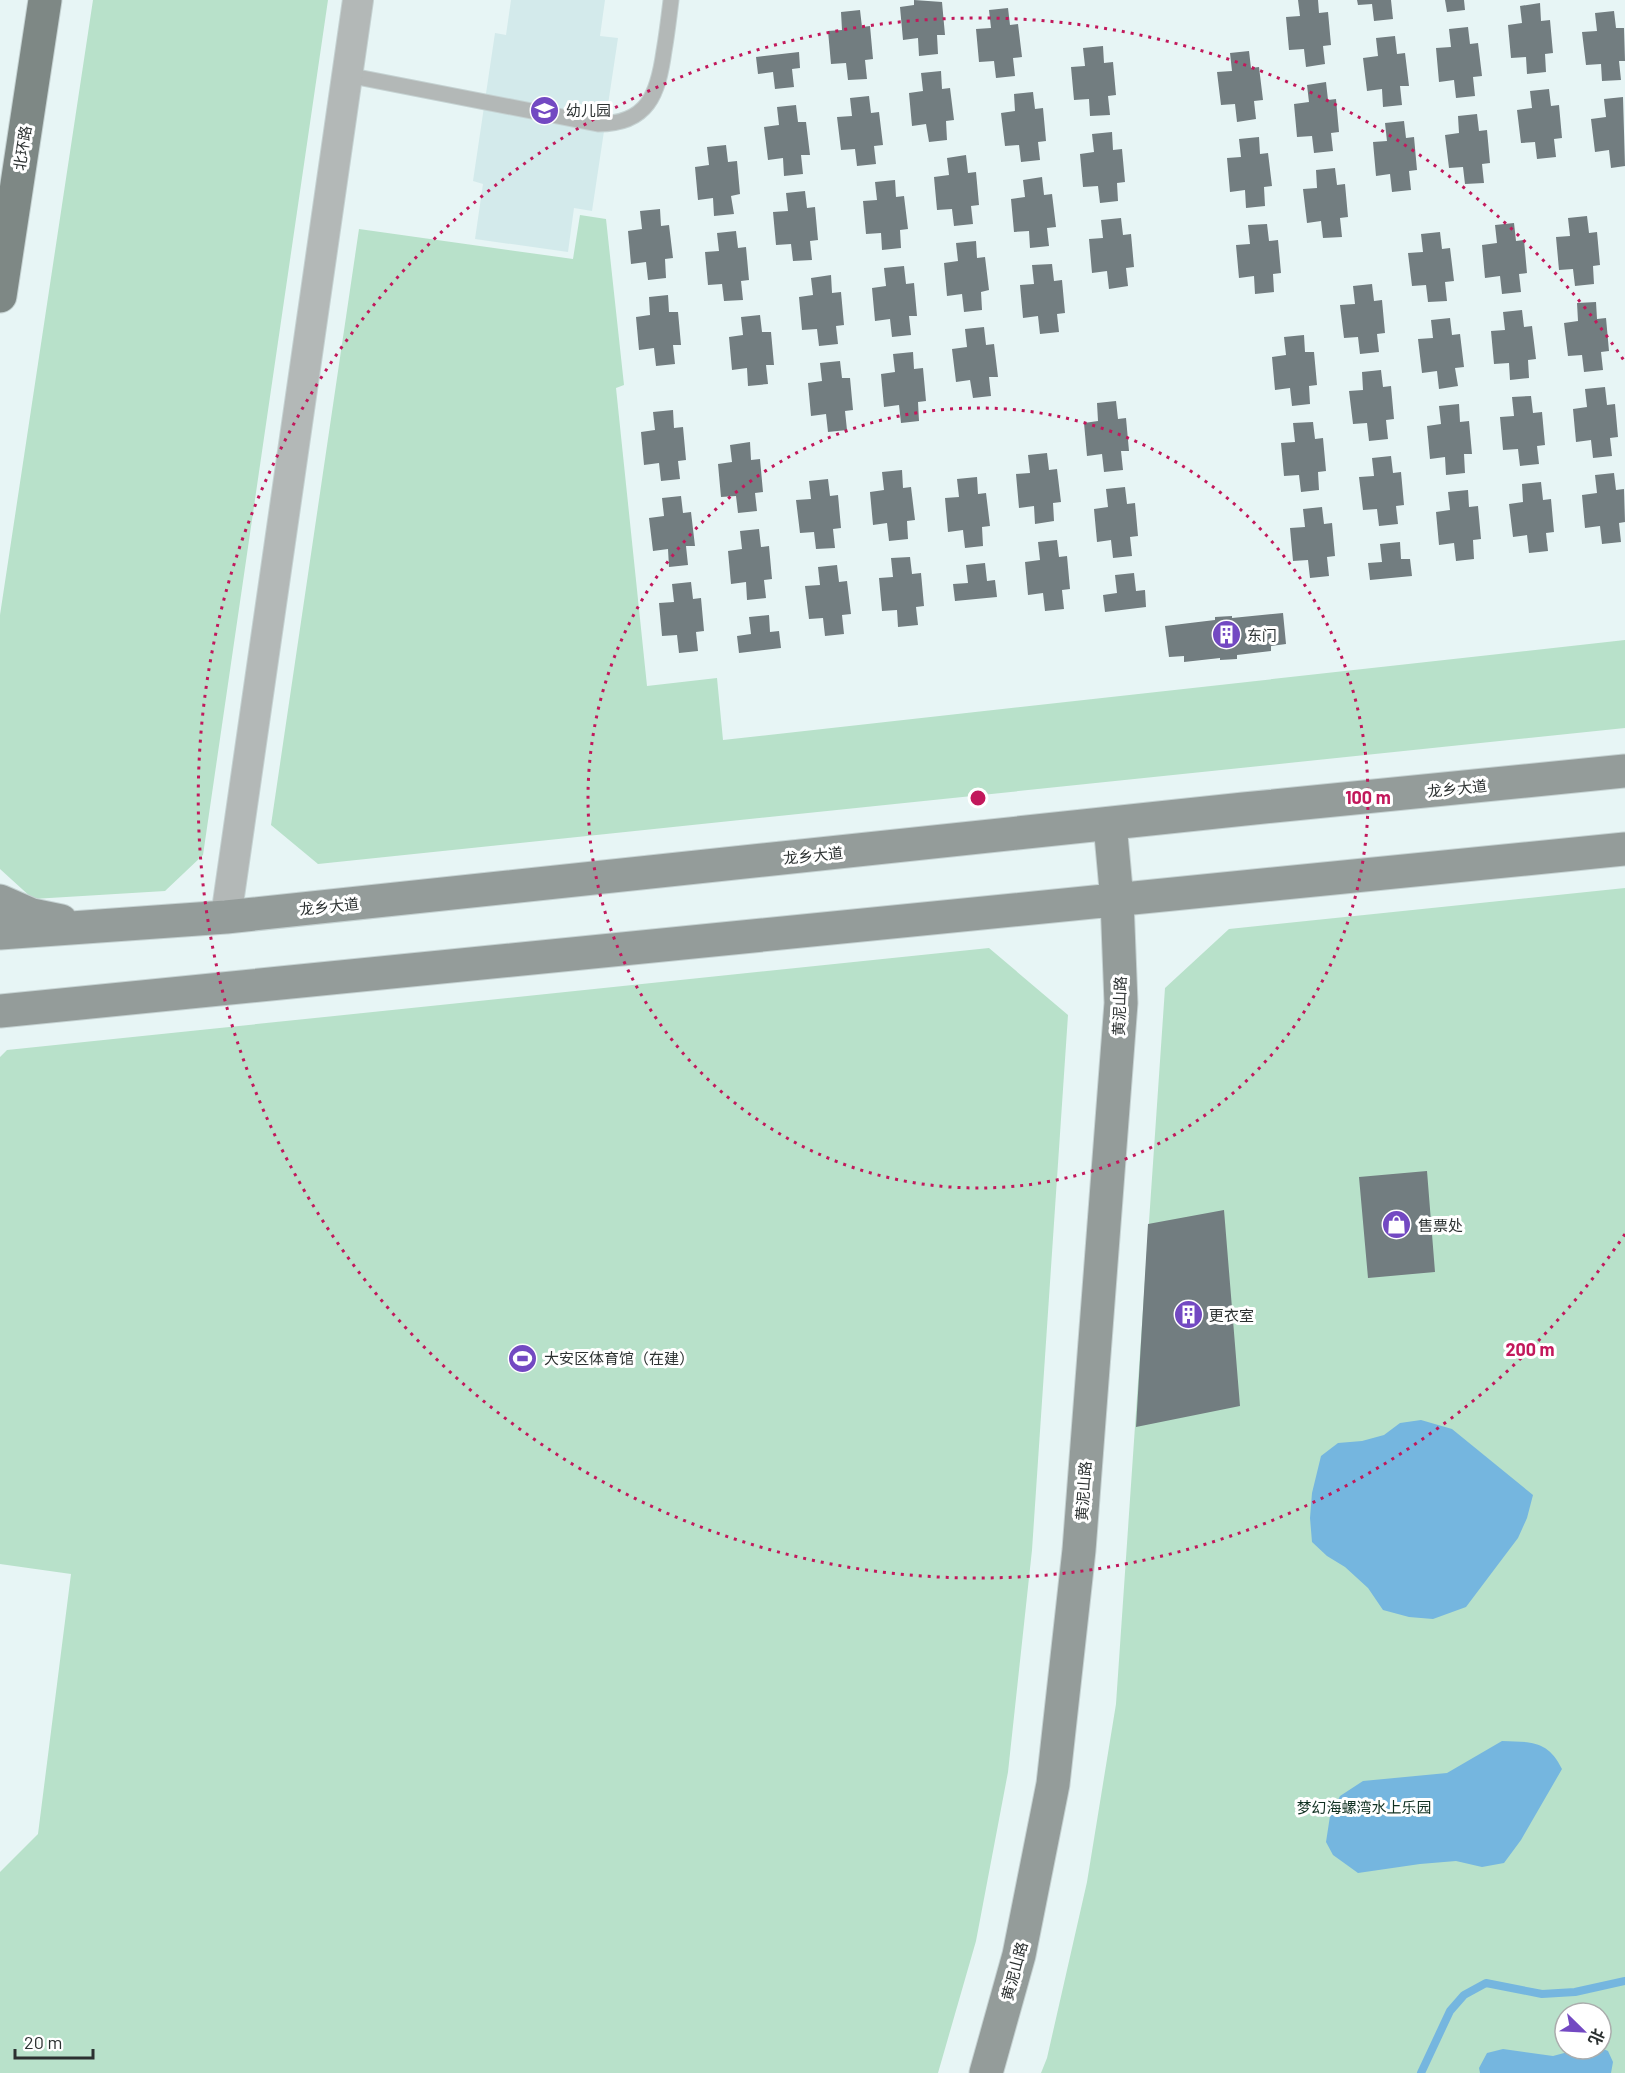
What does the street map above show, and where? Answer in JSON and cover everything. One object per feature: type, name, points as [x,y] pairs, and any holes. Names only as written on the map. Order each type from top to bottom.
[{"type":"main road","name":"北环路","points":[[0,296],[45,0]]},
{"type":"main road","name":"龙乡大道","points":[[0,933],[226,917],[1625,771]]},
{"type":"main road","name":"黄泥山路","points":[[986,2073],[1019,1955],[1054,1772],[1079,1550],[1121,1003],[1118,900],[1110,824]]},
{"type":"main road","points":[[0,1011],[1625,849]]},
{"type":"main road","points":[[0,901],[32,915],[89,928]]},
{"type":"main road","points":[[0,1024],[35,1007]]},
{"type":"street","points":[[226,917],[358,0]]},
{"type":"lane","points":[[347,75],[598,124],[614,124],[636,116],[646,107],[658,87],[671,0]]},
{"type":"shaded area","name":"幼儿园","points":[[511,0],[605,0],[600,36],[618,38],[592,211],[574,208],[568,252],[475,239],[483,184],[473,181],[495,33],[506,35]]},
{"type":"green space","points":[[93,0],[328,0],[203,855],[165,891],[33,899],[0,869],[0,615]]},
{"type":"green space","points":[[580,215],[606,219],[624,385],[616,388],[647,686],[717,678],[723,740],[1625,640],[1625,728],[318,864],[271,825],[359,229],[573,259]]},
{"type":"green space","name":"梦幻海螺湾水上乐园","points":[[1625,888],[1625,2073],[1041,2073],[1047,2058],[1087,1882],[1116,1704],[1165,988],[1229,929]]},
{"type":"green space","name":"大安区体育馆（在建）","points":[[989,948],[1068,1015],[1032,1550],[1008,1772],[976,1941],[938,2073],[0,2073],[0,1872],[38,1834],[71,1574],[0,1564],[0,1057],[7,1050]]},
{"type":"water","points":[[1421,1420],[1452,1429],[1533,1495],[1527,1518],[1518,1538],[1466,1607],[1433,1619],[1409,1617],[1383,1610],[1368,1588],[1312,1542],[1310,1518],[1312,1493],[1321,1456],[1338,1443],[1362,1441],[1384,1435],[1400,1423]]},
{"type":"water","points":[[1502,1741],[1538,1744],[1551,1753],[1562,1769],[1521,1840],[1504,1863],[1482,1867],[1456,1861],[1358,1873],[1333,1855],[1326,1842],[1330,1816],[1340,1796],[1363,1781],[1447,1773]]},
{"type":"water","points":[[1503,2049],[1553,2056],[1553,2061],[1613,2062],[1611,2073],[1480,2073],[1479,2068],[1487,2053]]},
{"type":"building","points":[[914,0],[942,2],[945,35],[937,35],[938,54],[919,56],[918,38],[903,40],[900,7],[914,5]]},
{"type":"building","points":[[1298,0],[1318,0],[1319,13],[1328,12],[1331,45],[1323,46],[1325,64],[1306,67],[1304,49],[1289,50],[1286,17],[1300,16]]},
{"type":"building","points":[[1357,0],[1391,0],[1393,19],[1374,21],[1372,4],[1358,5]]},
{"type":"building","points":[[1445,0],[1464,0],[1465,10],[1447,12]]},
{"type":"building","points":[[1540,3],[1541,21],[1550,20],[1553,53],[1545,54],[1546,72],[1527,74],[1526,57],[1511,58],[1508,25],[1522,23],[1520,6]]},
{"type":"building","points":[[1008,8],[1010,25],[1018,24],[1022,57],[1013,58],[1015,76],[996,78],[994,61],[979,62],[976,29],[991,28],[989,10]]},
{"type":"building","points":[[860,10],[862,27],[870,26],[873,59],[865,60],[867,79],[848,80],[846,63],[831,64],[828,31],[842,30],[841,12]]},
{"type":"building","points":[[1614,11],[1616,28],[1624,28],[1625,61],[1619,61],[1621,80],[1602,81],[1601,64],[1586,65],[1582,32],[1597,31],[1595,13]]},
{"type":"building","points":[[1468,27],[1470,44],[1478,43],[1482,76],[1473,77],[1475,96],[1456,98],[1454,80],[1439,82],[1436,48],[1451,47],[1449,29]]},
{"type":"building","points":[[1395,36],[1397,54],[1405,53],[1409,86],[1400,86],[1402,105],[1383,107],[1382,89],[1367,91],[1363,58],[1378,56],[1376,38]]},
{"type":"building","points":[[1103,46],[1104,63],[1113,62],[1116,95],[1108,96],[1110,115],[1090,116],[1089,99],[1074,100],[1071,67],[1085,66],[1083,48]]},
{"type":"building","points":[[1249,51],[1251,68],[1259,67],[1263,100],[1254,101],[1256,119],[1237,122],[1235,104],[1221,105],[1217,72],[1232,71],[1230,53]]},
{"type":"building","points":[[799,52],[800,68],[792,69],[794,87],[775,89],[773,72],[758,74],[756,57]]},
{"type":"building","points":[[941,71],[942,89],[950,88],[954,120],[946,121],[947,140],[929,142],[926,124],[912,126],[909,93],[923,91],[921,73]]},
{"type":"building","points":[[1326,82],[1328,100],[1336,99],[1339,132],[1331,133],[1333,151],[1314,153],[1312,136],[1297,137],[1294,104],[1309,102],[1307,85]]},
{"type":"building","points":[[1549,89],[1551,106],[1559,105],[1562,138],[1554,139],[1556,157],[1537,159],[1535,142],[1521,143],[1517,110],[1532,108],[1530,91]]},
{"type":"building","points":[[1033,92],[1035,109],[1043,108],[1046,141],[1038,142],[1040,160],[1021,162],[1019,145],[1005,146],[1001,113],[1015,111],[1014,94]]},
{"type":"building","points":[[869,96],[871,113],[879,112],[883,145],[874,146],[876,164],[857,166],[855,149],[841,150],[837,117],[852,116],[850,98]]},
{"type":"building","points":[[1623,97],[1625,166],[1611,168],[1609,150],[1595,152],[1591,119],[1606,117],[1604,99]]},
{"type":"building","points":[[796,105],[798,122],[806,122],[810,155],[801,155],[803,174],[784,176],[783,158],[768,160],[764,127],[779,125],[777,107]]},
{"type":"building","points":[[1477,114],[1479,131],[1487,130],[1490,163],[1482,164],[1484,183],[1465,184],[1463,167],[1449,168],[1445,135],[1459,133],[1458,116]]},
{"type":"building","points":[[1404,121],[1406,138],[1414,137],[1417,170],[1409,171],[1411,190],[1392,192],[1390,174],[1376,176],[1373,142],[1387,141],[1385,123]]},
{"type":"building","points":[[1112,132],[1113,150],[1122,149],[1125,182],[1117,183],[1118,201],[1100,203],[1098,186],[1083,187],[1080,154],[1094,152],[1092,134]]},
{"type":"building","points":[[1259,137],[1260,154],[1268,153],[1272,186],[1264,187],[1265,206],[1246,208],[1245,190],[1230,192],[1227,158],[1241,157],[1239,139]]},
{"type":"building","points":[[726,145],[728,162],[737,161],[740,194],[731,196],[734,214],[714,216],[713,198],[698,200],[695,167],[709,165],[707,147]]},
{"type":"building","points":[[966,155],[968,173],[976,172],[979,205],[971,206],[973,224],[954,226],[952,209],[937,210],[934,177],[949,175],[947,158]]},
{"type":"building","points":[[1335,168],[1337,185],[1345,184],[1348,217],[1340,218],[1342,237],[1323,238],[1321,221],[1307,223],[1303,189],[1317,188],[1316,170]]},
{"type":"building","points":[[1042,177],[1044,195],[1052,194],[1056,227],[1047,228],[1049,246],[1030,248],[1029,231],[1014,232],[1011,199],[1025,197],[1023,180]]},
{"type":"building","points":[[895,180],[896,197],[904,196],[908,229],[900,230],[901,248],[882,250],[881,233],[866,234],[863,201],[877,200],[875,182]]},
{"type":"building","points":[[805,191],[807,208],[815,207],[818,240],[810,241],[812,260],[793,261],[791,244],[776,245],[773,212],[788,211],[786,193]]},
{"type":"building","points":[[660,209],[661,226],[669,225],[673,258],[665,259],[666,278],[648,280],[646,262],[631,264],[628,231],[642,229],[640,211]]},
{"type":"building","points":[[1587,216],[1589,233],[1597,232],[1600,265],[1593,266],[1594,284],[1575,286],[1573,269],[1559,270],[1556,237],[1570,236],[1568,218]]},
{"type":"building","points":[[1121,218],[1123,235],[1131,234],[1134,267],[1126,268],[1128,286],[1109,289],[1107,271],[1092,273],[1089,239],[1103,238],[1101,220]]},
{"type":"building","points":[[1514,223],[1516,241],[1524,240],[1527,273],[1519,274],[1521,292],[1502,294],[1500,276],[1485,278],[1482,245],[1497,243],[1495,225]]},
{"type":"building","points":[[1267,224],[1269,241],[1278,240],[1281,273],[1273,274],[1274,292],[1255,294],[1254,276],[1239,278],[1236,245],[1250,244],[1248,225]]},
{"type":"building","points":[[736,231],[738,248],[746,247],[749,280],[741,281],[743,300],[724,301],[722,284],[708,285],[705,252],[719,251],[717,233]]},
{"type":"building","points":[[1440,232],[1442,249],[1450,248],[1454,281],[1445,282],[1447,301],[1428,302],[1426,285],[1412,286],[1408,253],[1423,252],[1421,234]]},
{"type":"building","points":[[976,241],[977,258],[985,257],[989,290],[981,292],[982,310],[964,312],[962,294],[947,296],[944,263],[958,261],[956,243]]},
{"type":"building","points":[[1052,264],[1054,281],[1062,280],[1065,313],[1057,314],[1059,332],[1040,334],[1038,316],[1023,318],[1020,285],[1034,284],[1032,265]]},
{"type":"building","points":[[904,266],[906,284],[914,283],[917,316],[909,316],[911,335],[892,337],[890,319],[875,321],[872,288],[886,286],[884,268]]},
{"type":"building","points":[[831,275],[832,293],[841,292],[844,325],[836,326],[838,344],[819,346],[817,329],[802,330],[799,297],[813,295],[811,278]]},
{"type":"building","points":[[1372,284],[1374,301],[1382,300],[1385,333],[1377,334],[1379,352],[1360,354],[1358,337],[1344,338],[1340,305],[1355,304],[1353,286]]},
{"type":"building","points":[[668,295],[669,312],[678,312],[681,345],[673,345],[675,364],[656,366],[654,348],[639,350],[636,317],[650,315],[649,297]]},
{"type":"building","points":[[1596,302],[1597,319],[1606,318],[1609,351],[1601,352],[1603,370],[1584,372],[1582,355],[1568,356],[1564,323],[1578,321],[1577,303]]},
{"type":"building","points":[[1522,310],[1524,327],[1532,326],[1536,359],[1528,360],[1529,378],[1510,380],[1509,363],[1494,364],[1491,331],[1505,330],[1503,312]]},
{"type":"building","points":[[760,315],[762,332],[771,332],[774,365],[766,365],[768,384],[748,386],[747,368],[732,370],[729,337],[743,335],[741,317]]},
{"type":"building","points":[[1450,318],[1452,335],[1460,334],[1464,367],[1455,368],[1458,386],[1439,389],[1437,371],[1422,373],[1418,339],[1433,338],[1431,320]]},
{"type":"building","points":[[984,327],[986,345],[994,344],[998,377],[989,377],[991,396],[973,398],[970,380],[956,382],[952,349],[967,347],[965,329]]},
{"type":"building","points":[[1304,335],[1305,352],[1314,352],[1317,385],[1309,386],[1310,404],[1292,406],[1290,388],[1275,390],[1272,357],[1286,355],[1284,337]]},
{"type":"building","points":[[913,352],[914,369],[923,368],[926,401],[918,402],[919,421],[901,423],[899,405],[884,407],[881,374],[895,372],[893,354]]},
{"type":"building","points":[[840,361],[842,378],[850,378],[853,410],[845,411],[847,430],[828,432],[826,414],[811,416],[808,383],[822,381],[820,363]]},
{"type":"building","points":[[1381,370],[1383,387],[1391,386],[1394,419],[1386,420],[1388,439],[1369,441],[1367,423],[1353,424],[1349,391],[1363,390],[1362,372]]},
{"type":"building","points":[[1605,387],[1607,405],[1615,404],[1618,437],[1610,438],[1612,456],[1593,458],[1591,440],[1576,442],[1573,409],[1587,407],[1585,389]]},
{"type":"building","points":[[1531,396],[1533,413],[1542,412],[1545,445],[1537,446],[1539,464],[1520,466],[1518,449],[1503,450],[1500,417],[1514,416],[1512,397]]},
{"type":"building","points":[[1116,401],[1118,419],[1126,418],[1129,451],[1121,451],[1123,470],[1104,472],[1102,454],[1087,456],[1084,423],[1098,421],[1097,403]]},
{"type":"building","points":[[1459,404],[1460,422],[1469,421],[1472,454],[1464,454],[1465,473],[1446,475],[1445,457],[1430,459],[1427,426],[1441,424],[1439,406]]},
{"type":"building","points":[[673,410],[674,428],[683,427],[686,460],[678,461],[680,479],[661,481],[659,463],[644,465],[641,432],[655,430],[653,412]]},
{"type":"building","points":[[1313,422],[1315,439],[1323,438],[1326,471],[1318,472],[1319,490],[1301,492],[1299,475],[1284,476],[1281,443],[1295,442],[1293,423]]},
{"type":"building","points":[[750,442],[751,460],[760,459],[763,492],[755,493],[757,511],[738,513],[736,496],[721,497],[718,464],[732,462],[730,445]]},
{"type":"building","points":[[1047,453],[1049,470],[1057,469],[1061,502],[1053,503],[1054,521],[1035,524],[1034,506],[1019,508],[1016,474],[1030,473],[1028,455]]},
{"type":"building","points":[[1391,456],[1393,473],[1401,472],[1404,505],[1396,506],[1398,524],[1379,526],[1377,509],[1363,510],[1359,477],[1374,476],[1372,458]]},
{"type":"building","points":[[902,470],[903,488],[911,487],[915,520],[907,521],[908,539],[889,541],[887,523],[873,525],[870,492],[884,490],[882,472]]},
{"type":"building","points":[[1614,473],[1616,490],[1624,489],[1625,522],[1619,523],[1621,542],[1602,544],[1600,526],[1585,528],[1582,495],[1597,493],[1595,475]]},
{"type":"building","points":[[977,477],[978,494],[986,493],[990,526],[982,527],[983,546],[965,548],[963,530],[948,532],[945,498],[959,497],[957,479]]},
{"type":"building","points":[[828,479],[830,496],[838,495],[841,528],[833,529],[835,548],[816,549],[814,532],[800,533],[796,500],[811,499],[809,481]]},
{"type":"building","points":[[1541,482],[1543,500],[1551,499],[1554,532],[1546,533],[1548,551],[1529,553],[1527,535],[1513,537],[1509,504],[1523,502],[1522,484]]},
{"type":"building","points":[[1125,487],[1127,504],[1135,503],[1138,536],[1130,537],[1132,556],[1113,558],[1111,540],[1097,542],[1094,509],[1108,507],[1106,489]]},
{"type":"building","points":[[1468,490],[1469,507],[1478,506],[1481,539],[1473,540],[1474,559],[1456,561],[1454,543],[1439,545],[1436,512],[1450,510],[1448,492]]},
{"type":"building","points":[[681,496],[683,513],[691,512],[695,546],[686,546],[688,565],[669,567],[668,549],[653,551],[649,518],[664,516],[662,498]]},
{"type":"building","points":[[1322,507],[1324,524],[1332,523],[1335,556],[1327,557],[1329,576],[1310,578],[1308,560],[1293,561],[1290,528],[1305,527],[1303,509]]},
{"type":"building","points":[[759,529],[761,547],[769,546],[772,579],[764,580],[766,598],[747,600],[746,582],[731,584],[728,551],[742,549],[740,531]]},
{"type":"building","points":[[1057,540],[1059,557],[1067,556],[1070,589],[1062,590],[1064,609],[1045,611],[1043,593],[1028,595],[1025,562],[1040,560],[1038,542]]},
{"type":"building","points":[[1400,542],[1401,559],[1410,559],[1412,576],[1370,580],[1368,563],[1382,562],[1380,544]]},
{"type":"building","points":[[910,557],[912,574],[921,573],[924,606],[916,607],[918,625],[898,627],[897,610],[882,611],[879,578],[893,577],[891,558]]},
{"type":"building","points":[[985,563],[987,581],[995,580],[997,597],[955,601],[953,584],[968,583],[966,565]]},
{"type":"building","points":[[837,565],[839,582],[847,581],[851,614],[842,615],[844,634],[825,636],[823,618],[809,619],[805,586],[820,585],[818,567]]},
{"type":"building","points":[[1134,573],[1136,591],[1145,590],[1146,607],[1105,612],[1103,595],[1117,593],[1115,575]]},
{"type":"building","points":[[691,582],[693,599],[701,598],[704,631],[696,632],[698,651],[679,653],[677,635],[662,636],[659,603],[674,602],[672,584]]},
{"type":"building","name":"东门","points":[[1283,613],[1286,644],[1271,646],[1271,651],[1237,655],[1237,659],[1220,660],[1220,658],[1184,662],[1184,656],[1169,657],[1165,626],[1215,620],[1215,617],[1232,616],[1232,618]]},
{"type":"building","points":[[769,615],[770,632],[779,631],[781,648],[739,653],[737,636],[751,634],[749,617]]},
{"type":"building","name":"售票处","points":[[1427,1171],[1435,1272],[1368,1278],[1359,1177]]},
{"type":"building","name":"更衣室","points":[[1224,1210],[1240,1406],[1136,1427],[1148,1224]]},
{"type":"waterway","points":[[1421,2073],[1450,2011],[1464,1995],[1486,1983],[1542,1994],[1575,1992],[1625,1981]]},
{"type":"place","name":"幼儿园","points":[[545,110]]},
{"type":"place","name":"东门","points":[[1226,635]]},
{"type":"place","name":"售票处","points":[[1397,1225]]},
{"type":"place","name":"更衣室","points":[[1188,1315]]},
{"type":"place","name":"大安区体育馆（在建）","points":[[523,1358]]}]
